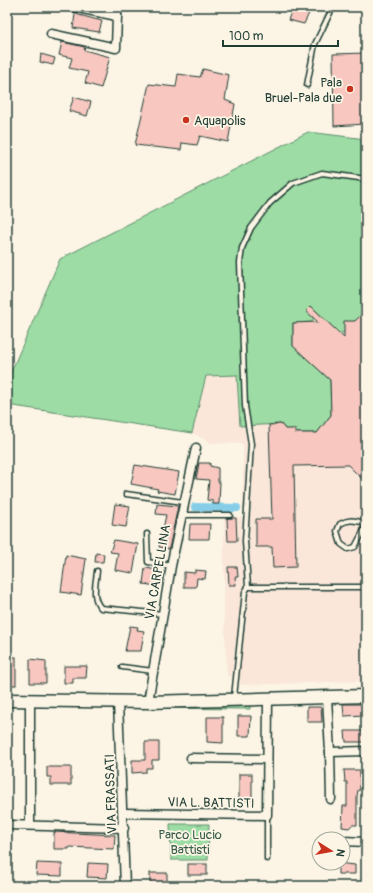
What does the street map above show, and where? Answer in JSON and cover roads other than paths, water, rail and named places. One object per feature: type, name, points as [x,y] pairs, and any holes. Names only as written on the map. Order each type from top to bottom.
[{"type":"street","points":[[73,7],[116,16]]},
{"type":"street","points":[[51,34],[116,48],[117,7]]},
{"type":"street","name":"VIA CARPELLINA","points":[[148,702],[171,566],[196,448]]},
{"type":"street","points":[[7,700],[148,702],[366,696]]},
{"type":"street","points":[[327,698],[331,799]]},
{"type":"street","name":"VIA L. BATTISTI","points":[[123,813],[267,815],[268,699]]},
{"type":"street","points":[[30,701],[30,825]]},
{"type":"street","name":"VIA FRASSATI","points":[[118,702],[124,828],[125,886]]},
{"type":"street","points":[[330,752],[366,751]]},
{"type":"street","points":[[191,758],[267,759]]},
{"type":"street","points":[[7,825],[124,828]]},
{"type":"street","points":[[351,841],[366,842]]},
{"type":"lane","points":[[307,85],[315,44],[333,7]]},
{"type":"lane","points":[[234,700],[245,592],[248,587],[244,541],[251,444],[245,406],[240,263],[242,248],[251,228],[270,203],[293,183],[322,173],[366,179]]},
{"type":"lane","points":[[126,494],[184,502]]},
{"type":"lane","points":[[181,515],[230,515]]},
{"type":"lane","points":[[347,520],[355,520],[366,525],[355,547],[348,549],[341,544],[337,531],[340,524],[347,520]]},
{"type":"lane","points":[[147,534],[148,562],[171,566]]},
{"type":"lane","points":[[97,571],[95,595],[97,603],[101,608],[163,614]]},
{"type":"lane","points":[[248,587],[366,587]]},
{"type":"lane","points":[[122,667],[153,671]]},
{"type":"lane","points":[[267,815],[267,859]]},
{"type":"waterway","points":[[195,507],[237,508]]},
{"type":"place","name":"Pala Bruel-Pala due","points":[[350,89]]},
{"type":"place","name":"Aquapolis","points":[[186,120]]},
{"type":"park label","name":"Parco Lucio Battisti","points":[[190,842]]}]
